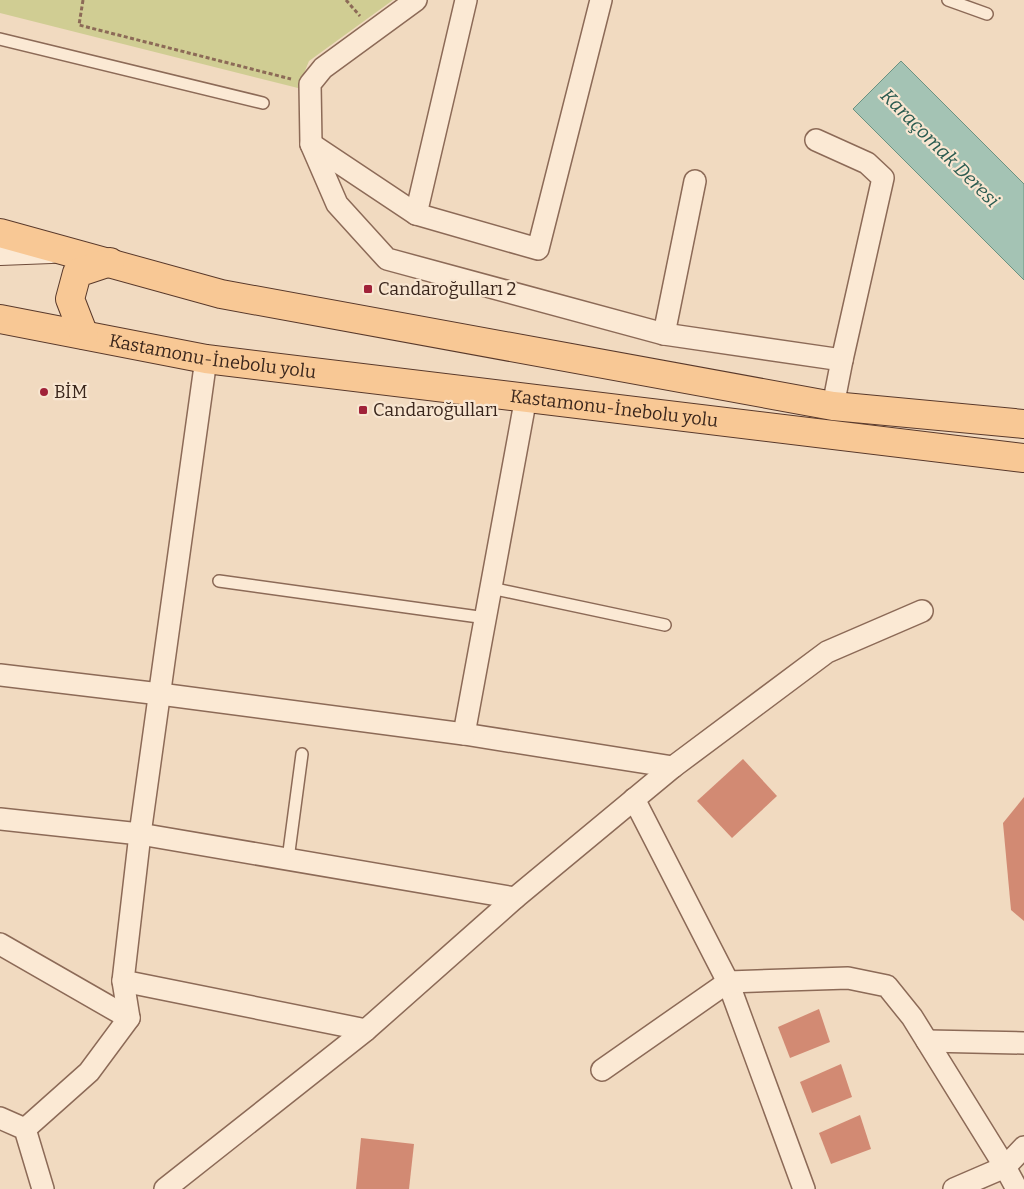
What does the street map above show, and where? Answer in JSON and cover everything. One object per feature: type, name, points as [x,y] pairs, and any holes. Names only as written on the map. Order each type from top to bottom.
[{"type":"main road","points":[[0,233],[221,294],[833,406],[1024,424]]},
{"type":"main road","points":[[0,251],[62,249]]},
{"type":"main road","points":[[84,334],[70,299],[77,273],[110,262]]},
{"type":"main road","name":"Kastamonu-İnebolu yolu","points":[[3,320],[84,334],[206,359],[1024,458]]},
{"type":"street","points":[[416,0],[323,68],[310,84],[311,144],[337,204],[387,259],[664,334],[842,360]]},
{"type":"street","points":[[416,214],[466,0]]},
{"type":"street","points":[[311,144],[416,214],[538,249],[601,0]]},
{"type":"street","points":[[816,140],[867,163],[883,178],[833,406]]},
{"type":"street","points":[[664,334],[695,181]]},
{"type":"street","points":[[25,1129],[89,1072],[129,1018],[123,981],[140,834],[206,359]]},
{"type":"street","points":[[464,734],[526,398]]},
{"type":"street","points":[[164,1189],[366,1030],[515,898],[673,767],[827,652],[922,611]]},
{"type":"street","points":[[0,675],[464,734],[673,767]]},
{"type":"street","points":[[634,799],[728,982],[804,1189]]},
{"type":"street","points":[[0,819],[140,834],[515,898]]},
{"type":"street","points":[[0,944],[129,1018]]},
{"type":"street","points":[[602,1070],[728,982],[848,978],[888,986],[912,1016],[1017,1189]]},
{"type":"street","points":[[123,981],[366,1030]]},
{"type":"street","points":[[927,1041],[1024,1044]]},
{"type":"street","points":[[0,1118],[25,1129],[43,1189]]},
{"type":"street","points":[[954,1189],[1005,1167],[1024,1147]]},
{"type":"lane","points":[[948,0],[987,14]]},
{"type":"lane","points":[[0,39],[263,104]]},
{"type":"lane","points":[[219,581],[486,618]]},
{"type":"lane","points":[[491,588],[665,625]]},
{"type":"lane","points":[[288,859],[302,754]]},
{"type":"path","points":[[83,0],[79,25],[310,84]]},
{"type":"shaded area","points":[[0,0],[393,0],[309,61],[298,88],[0,13]]},
{"type":"water","name":"Karaçomak Deresi","points":[[901,61],[1024,184],[1024,280],[853,109]]},
{"type":"building","points":[[743,759],[777,796],[732,838],[697,801]]},
{"type":"building","points":[[1024,797],[1024,921],[1011,910],[1003,823]]},
{"type":"building","points":[[819,1009],[830,1042],[790,1058],[778,1027]]},
{"type":"building","points":[[841,1064],[852,1097],[812,1113],[800,1082]]},
{"type":"building","points":[[860,1115],[871,1149],[831,1164],[819,1133]]},
{"type":"building","points":[[361,1138],[414,1144],[409,1189],[356,1189]]},
{"type":"place","name":"Candaroğulları 2","points":[[368,289]]},
{"type":"place","name":"BİM","points":[[44,392]]},
{"type":"place","name":"Candaroğulları","points":[[363,410]]}]
